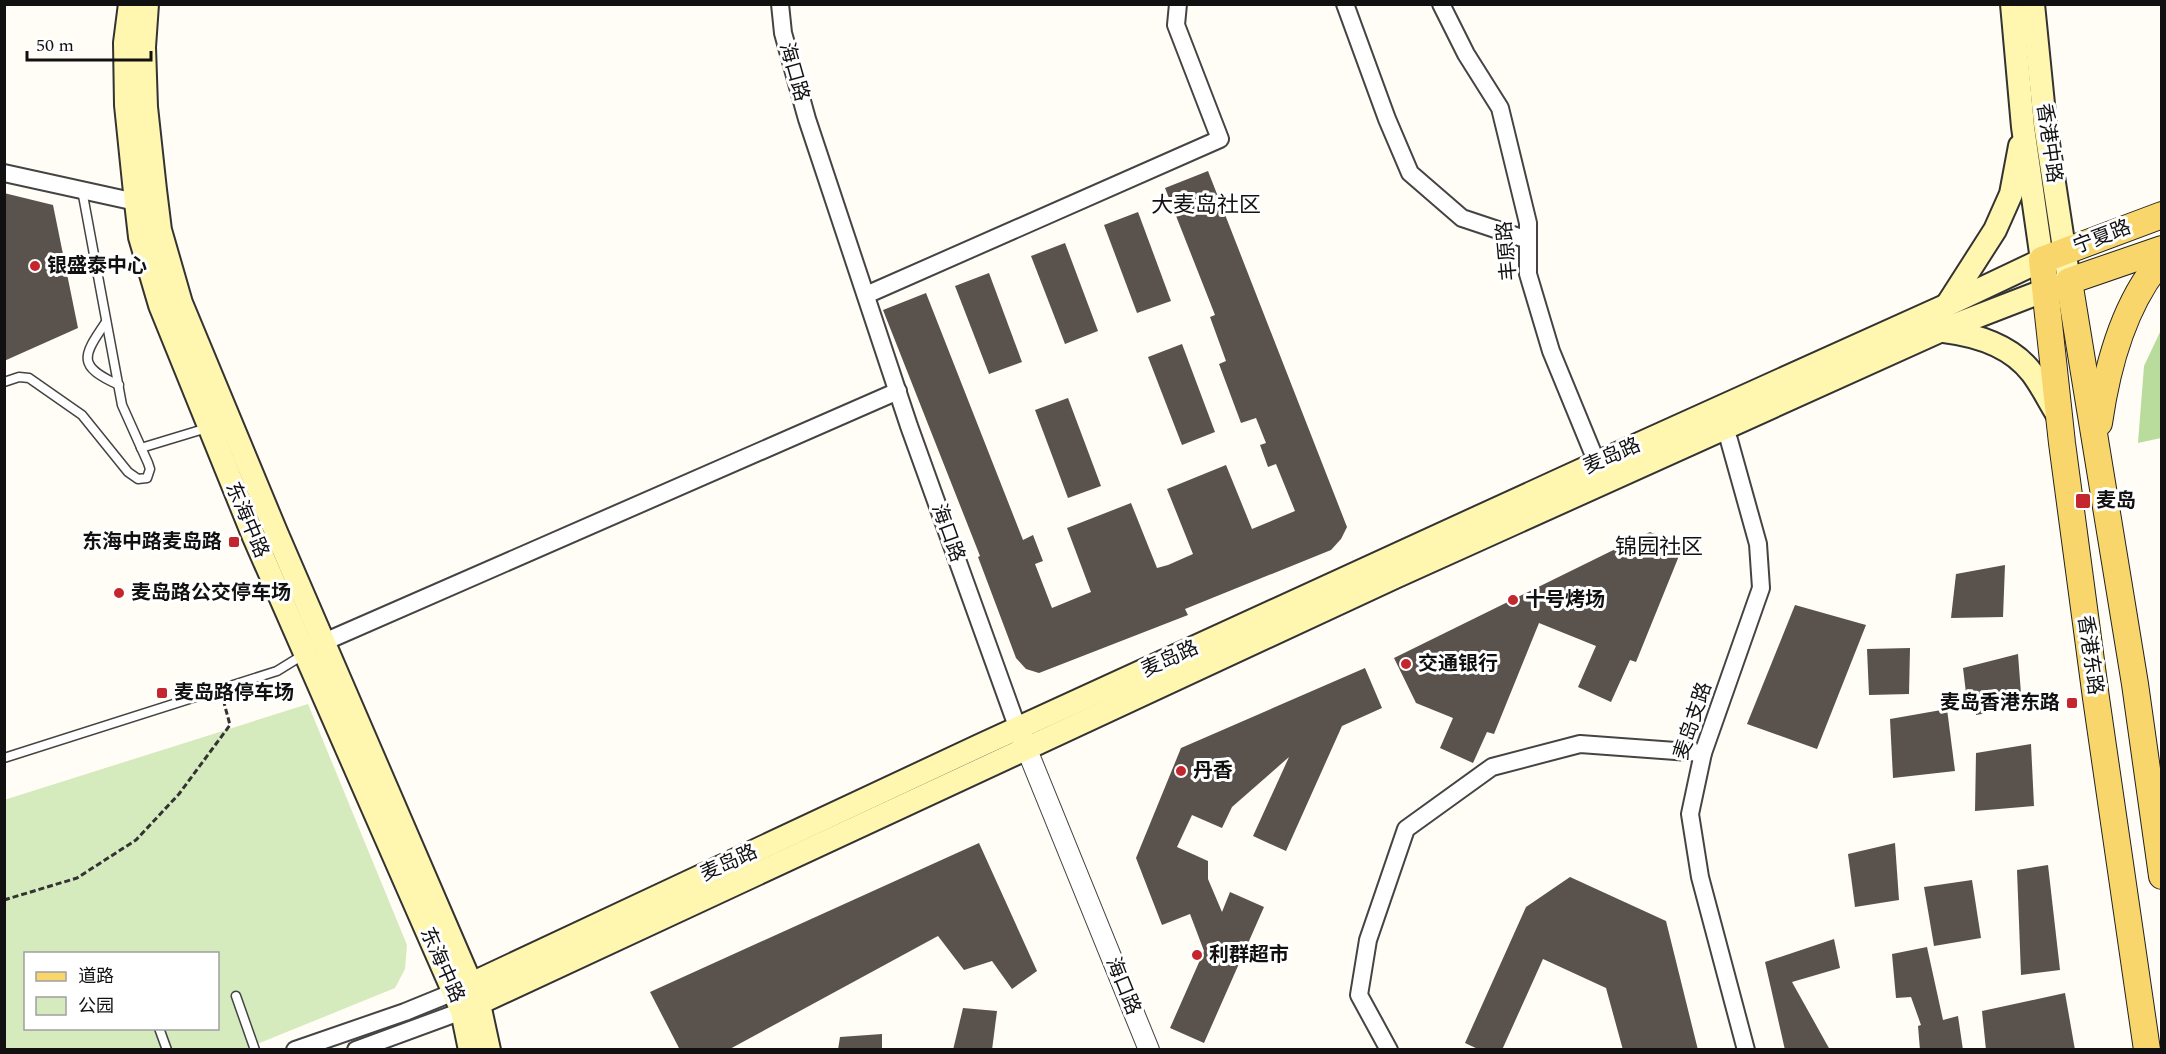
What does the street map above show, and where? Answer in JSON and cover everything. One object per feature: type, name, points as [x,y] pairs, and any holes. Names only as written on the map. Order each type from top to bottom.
[{"type":"main road","name":"东海中路","points":[[130,4],[125,43],[126,105],[140,237],[160,305],[208,428],[314,648],[467,998]]},
{"type":"main road","name":"东海中路","points":[[147,4],[144,46],[146,107],[160,230],[181,303],[314,648]]},
{"type":"main road","name":"香港中路","points":[[2012,4],[2023,127],[2054,255]]},
{"type":"main road","name":"香港中路","points":[[2033,4],[2046,124],[2054,255]]},
{"type":"main road","points":[[1945,306],[1995,230],[2011,194],[2023,127]]},
{"type":"main road","name":"宁夏路","points":[[2054,255],[2162,215]]},
{"type":"main road","name":"宁夏路","points":[[2057,285],[2162,249]]},
{"type":"main road","name":"香港东路","points":[[2054,255],[2057,285],[2059,417],[2147,1050]]},
{"type":"main road","name":"麦岛路","points":[[1022,738],[1395,577],[1721,419],[1945,306],[2054,255]]},
{"type":"main road","points":[[2096,447],[2104,386],[2128,314],[2150,272],[2162,259]]},
{"type":"main road","name":"香港东路","points":[[2057,285],[2096,447],[2135,684],[2162,876]]},
{"type":"main road","name":"麦岛路","points":[[467,998],[1022,738],[1597,463],[1721,419],[2057,285]]},
{"type":"main road","points":[[1942,330],[1973,335],[1997,345],[2018,359],[2031,372],[2059,417]]},
{"type":"main road","points":[[467,998],[470,1050]]},
{"type":"main road","points":[[467,998],[489,1050]]},
{"type":"street","name":"海口路","points":[[780,4],[783,33],[807,119],[898,391],[1022,738],[1149,1050]]},
{"type":"street","points":[[866,295],[1220,139],[1176,25],[1178,4]]},
{"type":"street","points":[[1345,4],[1410,173],[1462,218],[1528,240]]},
{"type":"street","name":"丰原路","points":[[1441,4],[1466,54],[1500,108],[1528,223],[1528,274],[1551,351],[1597,463]]},
{"type":"street","points":[[4,173],[136,202]]},
{"type":"street","points":[[314,648],[898,391]]},
{"type":"street","name":"麦岛支路","points":[[1721,419],[1758,544],[1761,588],[1703,753],[1690,814],[1700,877],[1746,1050]]},
{"type":"street","points":[[1389,1050],[1359,995],[1368,940],[1406,829],[1492,767],[1581,744],[1703,753]]},
{"type":"street","name":"麦岛路","points":[[295,1050],[405,1011],[467,998]]},
{"type":"street","name":"麦岛路","points":[[356,1050],[467,998]]},
{"type":"lane","points":[[4,382],[19,377],[34,381],[82,415],[128,472],[143,480],[149,474],[150,469],[122,405],[81,190]]},
{"type":"lane","points":[[106,322],[91,344],[87,355],[88,364],[98,376],[119,385]]},
{"type":"lane","points":[[141,448],[208,428]]},
{"type":"lane","points":[[4,758],[277,671],[314,648]]},
{"type":"lane","points":[[236,996],[255,1050]]},
{"type":"lane","points":[[159,1030],[166,1050]]},
{"type":"path","points":[[4,900],[77,878],[136,840],[179,794],[230,725],[220,689]]},
{"type":"green space","points":[[2161,330],[2161,438],[2138,443],[2144,366]]},
{"type":"green space","points":[[308,704],[407,945],[405,969],[395,988],[245,1049],[5,1049],[4,800]]},
{"type":"building","points":[[1208,171],[1347,527],[1341,539],[1331,550],[1185,609],[1188,615],[1039,673],[1026,669],[1016,658],[978,557],[980,556],[883,310],[926,293],[1023,540],[1033,535],[1043,561],[1035,564],[1052,608],[1091,592],[1067,528],[1131,503],[1157,568],[1168,565],[1193,554],[1167,489],[1226,465],[1252,529],[1295,511],[1276,464],[1268,467],[1260,445],[1266,443],[1256,418],[1241,423],[1219,364],[1226,361],[1210,317],[1215,315],[1165,188]]},
{"type":"building","name":"银盛泰中心","points":[[4,193],[53,205],[78,328],[4,361]]},
{"type":"building","points":[[1138,212],[1171,301],[1137,313],[1104,225]]},
{"type":"building","points":[[1065,243],[1098,331],[1065,344],[1031,256]]},
{"type":"building","points":[[989,273],[1022,362],[989,374],[955,286]]},
{"type":"building","points":[[1182,344],[1215,432],[1182,445],[1148,357]]},
{"type":"building","points":[[1068,398],[1101,486],[1068,498],[1035,410]]},
{"type":"building","points":[[1650,532],[1683,546],[1636,662],[1630,660],[1611,702],[1578,687],[1596,646],[1539,623],[1494,734],[1487,732],[1473,763],[1440,748],[1453,718],[1416,703],[1394,658]]},
{"type":"building","points":[[2005,565],[2003,617],[1951,618],[1956,574]]},
{"type":"building","points":[[1795,605],[1866,625],[1817,749],[1747,724]]},
{"type":"building","points":[[1910,648],[1909,694],[1869,695],[1867,649]]},
{"type":"building","points":[[2018,654],[2022,707],[1976,715],[1974,693],[1966,693],[1963,668]]},
{"type":"building","points":[[1365,668],[1382,708],[1342,726],[1286,851],[1253,836],[1289,757],[1232,807],[1222,828],[1192,815],[1177,847],[1208,861],[1208,879],[1222,912],[1230,892],[1264,907],[1204,1043],[1170,1028],[1204,951],[1190,914],[1162,925],[1136,858],[1181,748]]},
{"type":"building","points":[[1947,709],[1955,771],[1893,778],[1890,719]]},
{"type":"building","points":[[2031,744],[2034,806],[1975,811],[1976,753]]},
{"type":"building","points":[[979,843],[1037,971],[1012,989],[992,961],[964,970],[938,936],[728,1050],[680,1050],[650,992]]},
{"type":"building","points":[[1895,843],[1899,900],[1855,907],[1848,854]]},
{"type":"building","points":[[2048,865],[2060,970],[2021,975],[2017,870]]},
{"type":"building","points":[[1570,877],[1666,921],[1698,1050],[1623,1050],[1606,988],[1543,959],[1502,1050],[1480,1050],[1465,1043],[1526,907]]},
{"type":"building","points":[[1972,880],[1981,938],[1934,946],[1924,887]]},
{"type":"building","points":[[1834,939],[1840,968],[1792,982],[1830,1050],[1785,1050],[1765,962]]},
{"type":"building","points":[[1927,947],[1943,1020],[1958,1016],[1963,1050],[1920,1050],[1918,1026],[1921,1025],[1911,997],[1896,998],[1892,954]]},
{"type":"building","points":[[2065,993],[2075,1050],[1986,1050],[1982,1011]]},
{"type":"building","points":[[963,1008],[997,1011],[992,1050],[953,1050]]},
{"type":"building","points":[[882,1034],[882,1050],[838,1050],[840,1037]]},
{"type":"place","name":"银盛泰中心","points":[[35,266]]},
{"type":"place","name":"麦岛","points":[[2083,501]]},
{"type":"place","name":"东海中路麦岛路","points":[[234,542]]},
{"type":"place","name":"麦岛路公交停车场","points":[[119,593]]},
{"type":"place","name":"十号烤场","points":[[1513,600]]},
{"type":"place","name":"交通银行","points":[[1406,664]]},
{"type":"place","name":"麦岛路停车场","points":[[162,693]]},
{"type":"place","name":"麦岛香港东路","points":[[2072,703]]},
{"type":"place","name":"丹香","points":[[1181,771]]},
{"type":"place","name":"利群超市","points":[[1197,955]]},
{"type":"district","name":"大麦岛社区","points":[[1206,205]]},
{"type":"district","name":"锦园社区","points":[[1659,547]]}]
